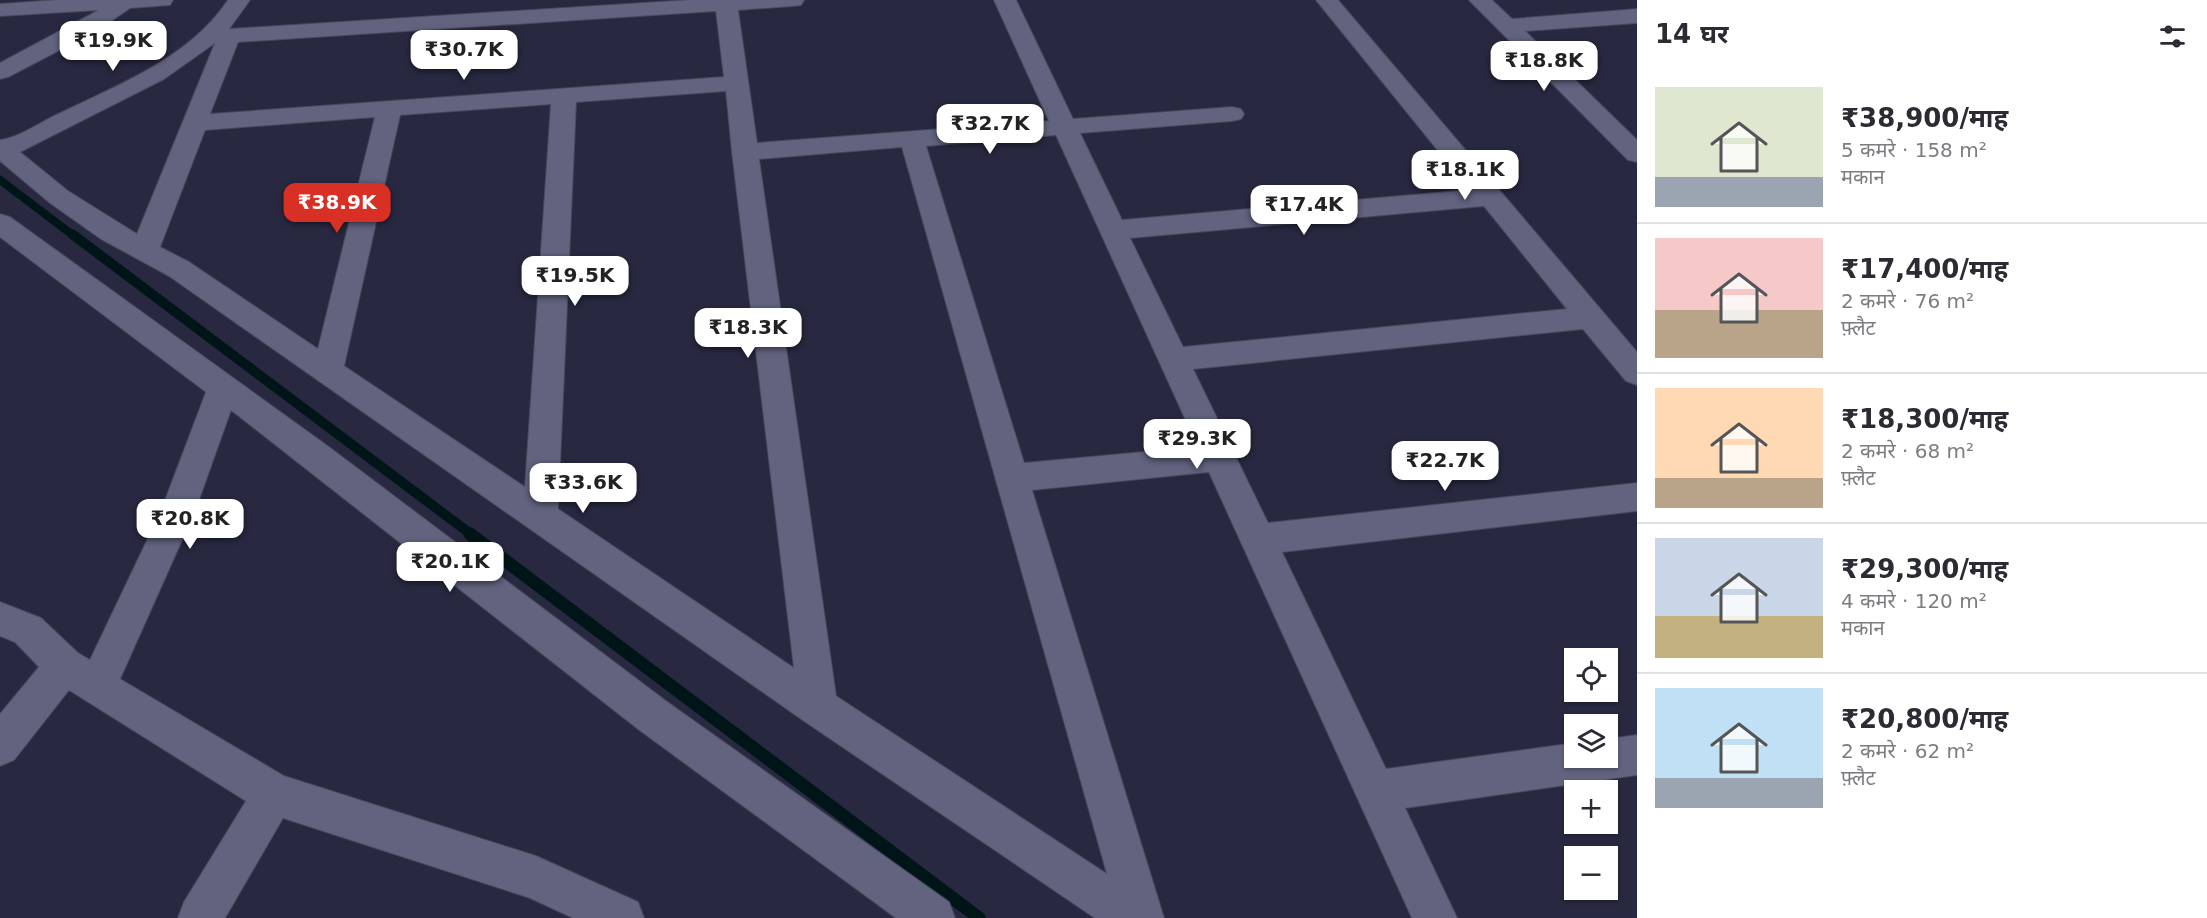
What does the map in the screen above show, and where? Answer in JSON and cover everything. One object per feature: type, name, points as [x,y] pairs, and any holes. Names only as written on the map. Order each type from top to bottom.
[{"type":"street","points":[[0,10],[162,0]]},
{"type":"street","points":[[145,250],[195,123],[219,37],[226,20],[239,0]]},
{"type":"street","points":[[436,22],[440,0]]},
{"type":"street","points":[[793,0],[712,3],[219,37],[144,80],[1,150],[59,197],[111,232],[178,269],[818,707],[1134,918]]},
{"type":"street","points":[[1005,0],[1435,918]]},
{"type":"street","points":[[1326,0],[1637,373]]},
{"type":"street","points":[[1480,0],[1637,154]]},
{"type":"street","points":[[0,72],[92,24],[126,2]]},
{"type":"street","points":[[712,3],[736,82],[818,707]]},
{"type":"street","points":[[1506,26],[1637,16]]},
{"type":"street","points":[[195,123],[736,82]]},
{"type":"street","points":[[540,516],[564,95]]},
{"type":"street","points":[[328,370],[390,107]]},
{"type":"street","points":[[745,152],[1232,114]]},
{"type":"street","points":[[912,140],[1014,478],[1142,918]]},
{"type":"street","points":[[1113,230],[1491,197]]},
{"type":"street","points":[[0,223],[317,457],[652,715],[933,918]]},
{"type":"street","points":[[1174,359],[1591,317]]},
{"type":"street","points":[[97,687],[178,511],[223,388]]},
{"type":"street","points":[[1014,478],[1220,458]]},
{"type":"street","points":[[1258,539],[1637,497]]},
{"type":"street","points":[[0,619],[28,630],[64,666],[274,794],[536,878],[622,918]]},
{"type":"street","points":[[0,746],[64,666]]},
{"type":"street","points":[[1376,791],[1637,756]]},
{"type":"street","points":[[200,918],[274,794]]},
{"type":"waterway","points":[[0,180],[74,236]]},
{"type":"waterway","points":[[72,234],[472,535]]},
{"type":"waterway","points":[[470,534],[979,918]]}]
